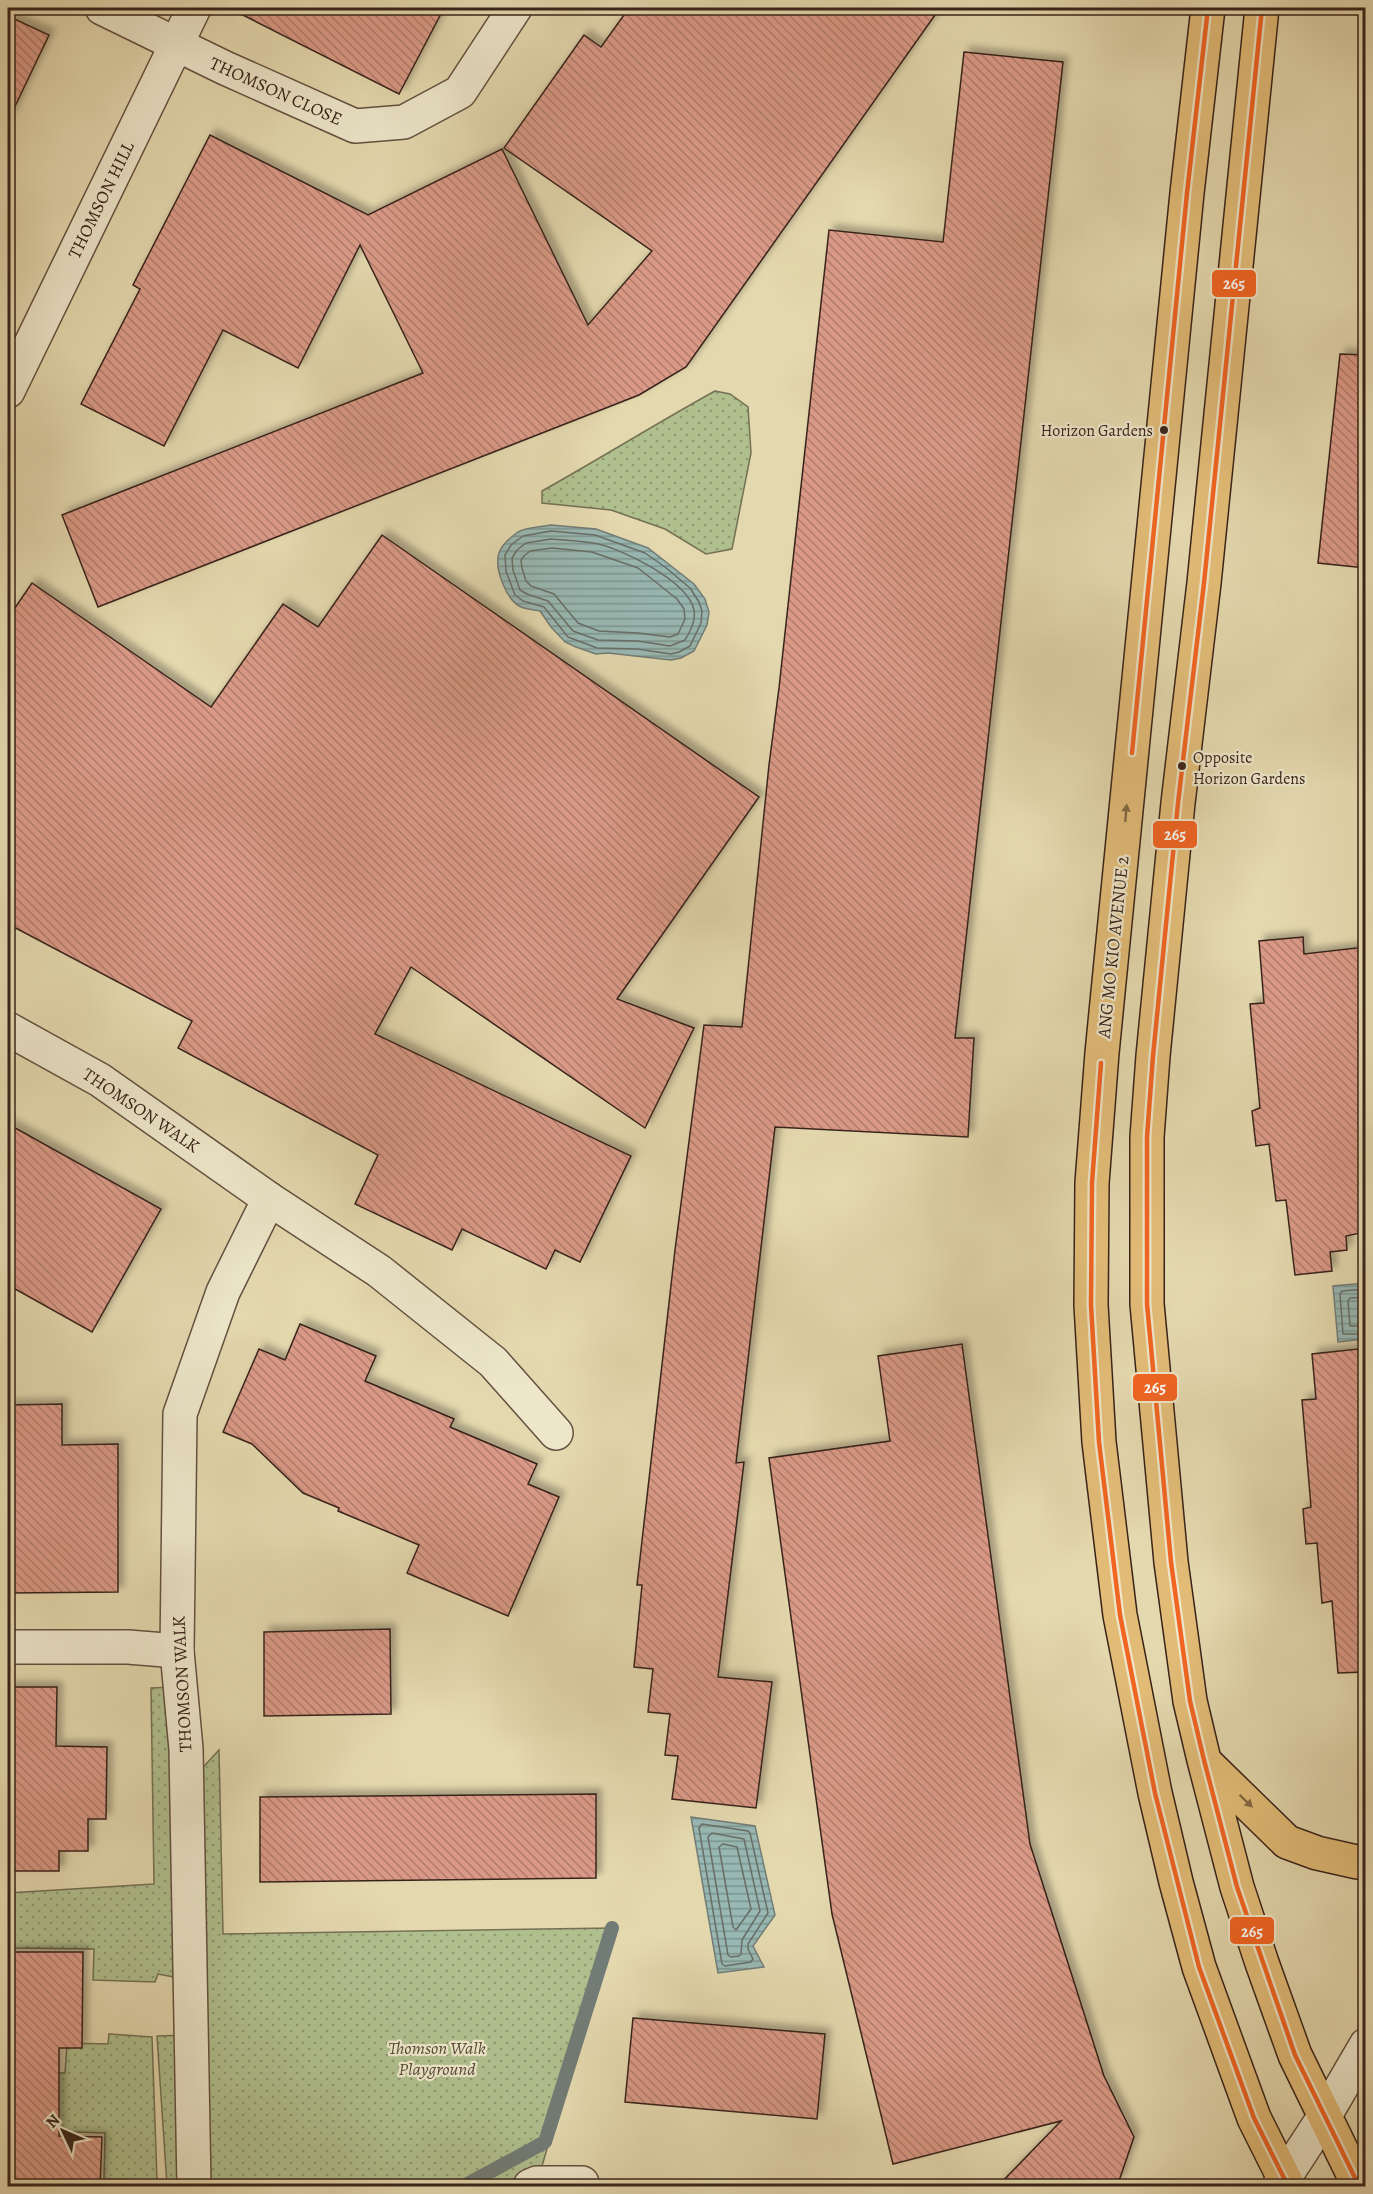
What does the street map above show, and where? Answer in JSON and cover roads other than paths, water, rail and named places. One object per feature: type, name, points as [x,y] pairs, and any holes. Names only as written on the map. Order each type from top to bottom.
[{"type":"main road","name":"ANG MO KIO AVENUE 2","points":[[1208,8],[1187,193],[1102,1053],[1092,1183],[1091,1305],[1098,1442],[1120,1615],[1155,1793],[1199,1967],[1254,2118],[1284,2184]]},
{"type":"main road","points":[[1262,8],[1153,1056],[1147,1137],[1146,1304],[1171,1562],[1190,1701],[1204,1760],[1237,1887],[1295,2055],[1359,2187]]},
{"type":"main road","points":[[1204,1760],[1287,1842],[1357,1862],[1365,1860]]},
{"type":"street","name":"THOMSON CLOSE","points":[[102,8],[177,45],[355,126],[404,122],[460,92],[515,8]]},
{"type":"street","name":"THOMSON HILL","points":[[8,391],[194,8]]},
{"type":"street","name":"THOMSON WALK","points":[[8,1029],[100,1080],[269,1199],[379,1271],[494,1362],[556,1433]]},
{"type":"street","name":"THOMSON WALK","points":[[194,2187],[186,1749],[177,1651],[180,1414],[223,1292],[269,1199]]},
{"type":"street","points":[[8,1647],[128,1647],[177,1651]]},
{"type":"street","points":[[1284,2184],[1365,2045]]},
{"type":"street","points":[[530,2187],[537,2183],[582,2183]]},
{"type":"water","points":[[551,525],[596,529],[648,548],[694,584],[705,599],[709,612],[707,625],[694,651],[671,660],[608,653],[596,654],[565,642],[540,611],[521,607],[516,603],[502,583],[498,567],[500,550],[521,530]]},
{"type":"water","points":[[1365,1283],[1365,1339],[1338,1342],[1333,1286]]},
{"type":"water","points":[[691,1817],[755,1826],[775,1915],[753,1946],[764,1967],[718,1973]]},
{"type":"waterway","points":[[464,2186],[545,2142],[612,1928]]},
{"type":"place","name":"Horizon Gardens","points":[[1164,430]]},
{"type":"place","name":"Opposite Horizon Gardens","points":[[1182,766]]},
{"type":"park label","name":"Thomson Walk Playground","points":[[437,2058]]}]
